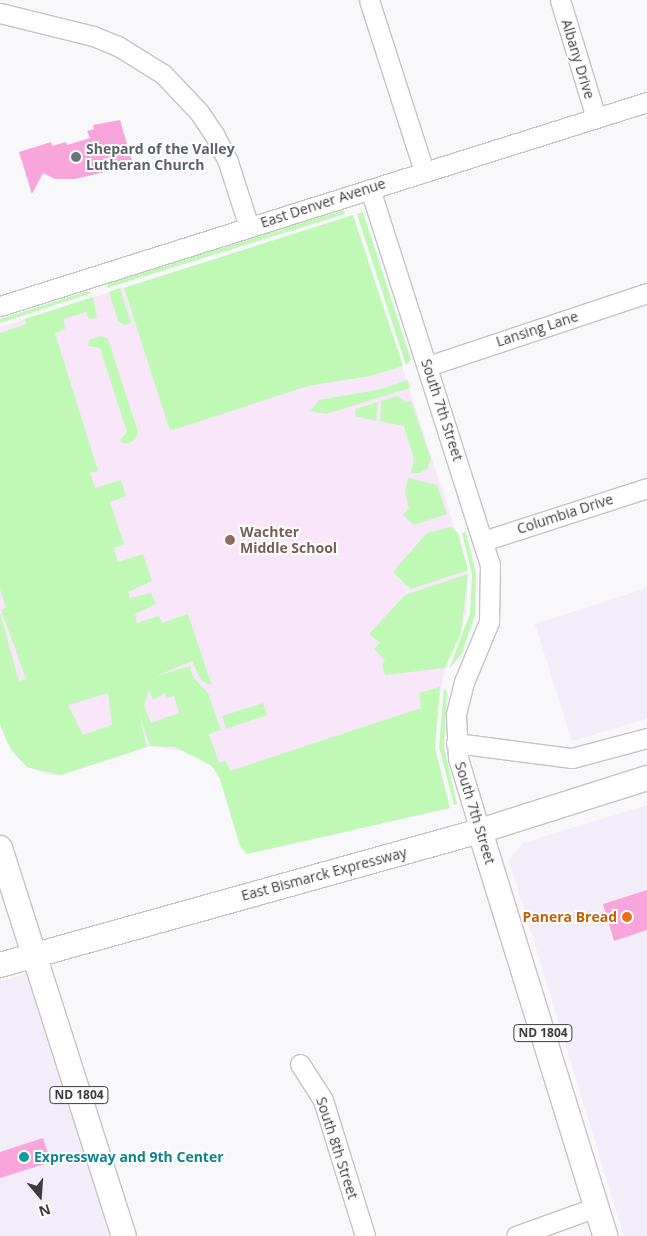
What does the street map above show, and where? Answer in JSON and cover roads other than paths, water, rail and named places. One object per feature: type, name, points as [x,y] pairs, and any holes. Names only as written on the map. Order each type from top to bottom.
[{"type":"main road","name":"East Bismarck Expressway","points":[[0,965],[480,831],[647,778]]},
{"type":"main road","name":"South 7th Street","points":[[480,831],[604,1236]]},
{"type":"main road","name":"ND 1804","points":[[0,848],[124,1236]]},
{"type":"street","points":[[369,0],[424,171]]},
{"type":"street","name":"Albany Drive","points":[[560,0],[596,118]]},
{"type":"street","points":[[0,13],[93,36],[118,46],[162,74],[188,99],[214,134],[228,162],[249,227]]},
{"type":"street","name":"East Denver Avenue","points":[[0,306],[647,102]]},
{"type":"street","name":"South 7th Street","points":[[370,189],[484,541],[491,581],[489,622],[459,699],[456,743],[463,780],[480,831]]},
{"type":"street","name":"Lansing Lane","points":[[428,366],[647,293]]},
{"type":"street","name":"Columbia Drive","points":[[484,541],[647,488]]},
{"type":"street","points":[[456,743],[572,758],[647,738]]},
{"type":"street","name":"South 8th Street","points":[[300,1064],[323,1100],[365,1236]]},
{"type":"street","points":[[516,1236],[596,1208]]},
{"type":"place","name":"Shepard of the Valley Lutheran Church","points":[[76,157]]},
{"type":"place","name":"Wachter Middle School","points":[[230,540]]},
{"type":"place","name":"Panera Bread","points":[[627,917]]},
{"type":"place","name":"Expressway and 9th Center","points":[[24,1157]]}]
